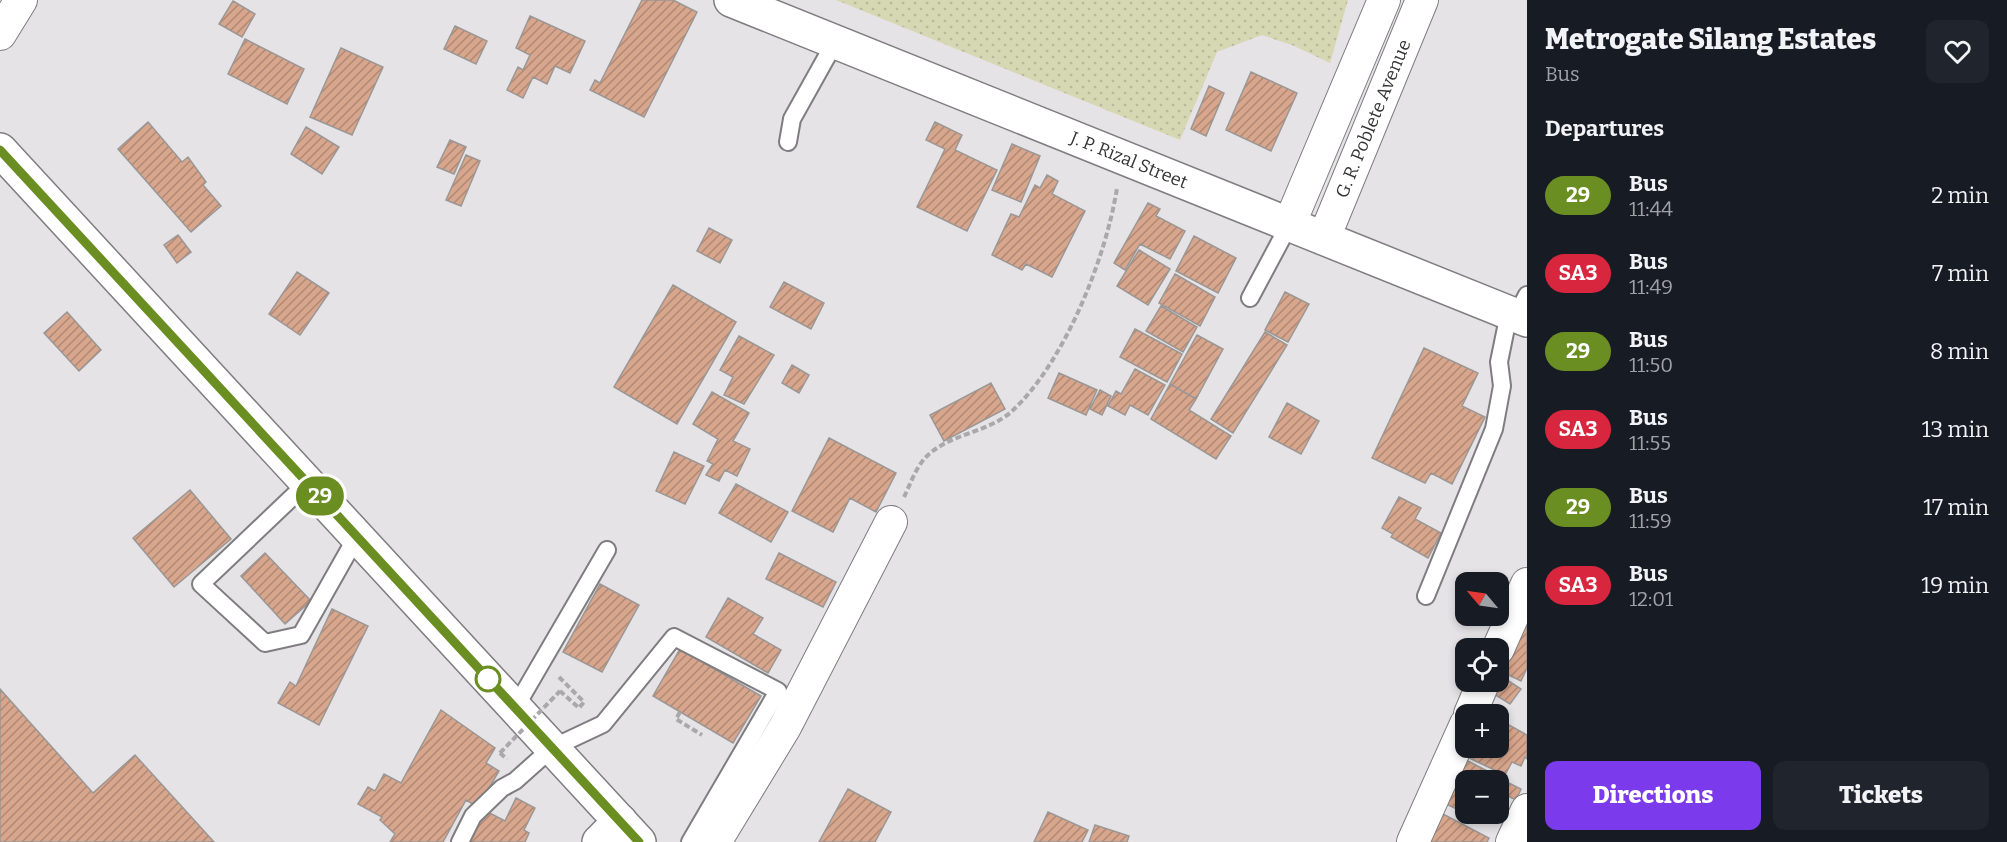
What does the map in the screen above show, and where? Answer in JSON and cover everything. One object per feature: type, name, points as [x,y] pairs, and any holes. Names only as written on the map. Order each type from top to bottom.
[{"type":"main road","name":"J. P. Rizal Street","points":[[731,0],[1289,225],[1520,311]]},
{"type":"main road","points":[[0,150],[552,748],[619,835]]},
{"type":"street","points":[[0,34],[21,0]]},
{"type":"street","name":"G. R. Poblete Avenue","points":[[1289,225],[1384,0]]},
{"type":"street","name":"G. R. Poblete Avenue","points":[[1324,238],[1422,0]]},
{"type":"street","points":[[715,842],[785,727],[891,522]]},
{"type":"street","points":[[1503,638],[1527,584]]},
{"type":"street","points":[[1413,842],[1455,748]]},
{"type":"street","points":[[1512,842],[1527,810]]},
{"type":"lane","points":[[788,142],[792,119],[835,42]]},
{"type":"lane","points":[[1250,298],[1289,225]]},
{"type":"lane","points":[[1426,596],[1494,429],[1502,386],[1499,362],[1520,311]]},
{"type":"lane","points":[[307,483],[201,584],[265,643],[301,635],[357,536]]},
{"type":"lane","points":[[515,708],[544,662],[607,550]]},
{"type":"lane","points":[[460,842],[473,816],[502,788],[515,781],[552,748],[603,724],[674,637],[778,691],[690,842]]},
{"type":"path","points":[[891,522],[924,459],[936,449],[1009,414],[1030,392],[1061,344],[1093,278],[1115,199],[1121,158]]},
{"type":"path","points":[[500,753],[560,691],[579,708],[584,702],[544,662]]},
{"type":"path","points":[[680,712],[676,719],[702,735]]},
{"type":"green space","points":[[836,0],[1348,0],[1330,63],[1292,45],[1262,35],[1217,52],[1180,140]]},
{"type":"building","points":[[642,0],[673,0],[697,12],[644,117],[590,90],[595,80],[600,83]]},
{"type":"building","points":[[233,1],[255,14],[242,37],[219,24]]},
{"type":"building","points":[[530,16],[585,41],[570,73],[555,66],[547,84],[533,77],[523,98],[507,90],[518,67],[523,70],[530,55],[516,48]]},
{"type":"building","points":[[455,26],[487,41],[476,64],[444,49]]},
{"type":"building","points":[[245,39],[304,69],[287,104],[228,74]]},
{"type":"building","points":[[341,48],[383,67],[352,135],[310,117]]},
{"type":"building","points":[[1251,72],[1297,93],[1271,151],[1226,130]]},
{"type":"building","points":[[1209,86],[1224,93],[1206,136],[1191,129]]},
{"type":"building","points":[[148,122],[182,162],[188,157],[206,182],[203,185],[221,206],[191,232],[118,149]]},
{"type":"building","points":[[935,122],[962,135],[955,150],[997,170],[967,231],[917,207],[945,149],[926,140]]},
{"type":"building","points":[[306,127],[339,147],[322,174],[291,154]]},
{"type":"building","points":[[450,140],[466,147],[454,174],[437,167]]},
{"type":"building","points":[[1012,144],[1040,156],[1021,202],[992,190]]},
{"type":"building","points":[[466,155],[480,161],[461,206],[446,200]]},
{"type":"building","points":[[1047,175],[1058,181],[1052,194],[1085,211],[1052,277],[1026,264],[1022,270],[992,255],[1011,214],[1019,217],[1035,185],[1040,188]]},
{"type":"building","points":[[1148,203],[1160,209],[1156,216],[1185,231],[1170,259],[1140,244],[1125,270],[1114,263]]},
{"type":"building","points":[[709,228],[732,240],[720,263],[697,251]]},
{"type":"building","points":[[178,235],[191,252],[177,263],[164,245]]},
{"type":"building","points":[[1194,236],[1236,258],[1218,293],[1176,271]]},
{"type":"building","points":[[1139,250],[1170,269],[1148,305],[1117,286]]},
{"type":"building","points":[[297,272],[329,293],[300,335],[269,314]]},
{"type":"building","points":[[1175,274],[1215,297],[1200,326],[1159,303]]},
{"type":"building","points":[[784,282],[824,303],[811,329],[770,307]]},
{"type":"building","points":[[673,285],[736,322],[677,424],[614,387]]},
{"type":"building","points":[[1285,292],[1309,304],[1288,342],[1265,330]]},
{"type":"building","points":[[1161,306],[1197,327],[1183,352],[1146,331]]},
{"type":"building","points":[[67,312],[101,350],[79,371],[44,333]]},
{"type":"building","points":[[1135,329],[1182,354],[1167,382],[1120,357]]},
{"type":"building","points":[[1265,332],[1287,345],[1233,433],[1211,419]]},
{"type":"building","points":[[1197,335],[1223,349],[1196,399],[1170,384]]},
{"type":"building","points":[[739,336],[774,355],[744,404],[724,395],[733,377],[720,370]]},
{"type":"building","points":[[1424,348],[1478,373],[1462,406],[1485,417],[1452,484],[1431,473],[1425,483],[1372,458]]},
{"type":"building","points":[[792,365],[809,375],[799,393],[782,383]]},
{"type":"building","points":[[1135,369],[1165,385],[1148,415],[1130,405],[1125,415],[1108,406],[1116,391],[1121,394]]},
{"type":"building","points":[[1059,373],[1097,390],[1086,415],[1048,398]]},
{"type":"building","points":[[991,383],[1005,409],[944,441],[930,415]]},
{"type":"building","points":[[1170,384],[1196,399],[1189,410],[1231,436],[1216,459],[1151,419]]},
{"type":"building","points":[[1100,390],[1111,396],[1102,415],[1090,409]]},
{"type":"building","points":[[712,392],[749,413],[733,441],[750,449],[737,476],[725,470],[719,481],[706,475],[713,464],[707,461],[718,439],[693,424]]},
{"type":"building","points":[[1287,403],[1319,421],[1301,454],[1269,437]]},
{"type":"building","points":[[829,438],[896,473],[876,512],[850,498],[833,532],[792,511]]},
{"type":"building","points":[[674,452],[704,466],[685,504],[656,491]]},
{"type":"building","points":[[736,484],[788,512],[771,542],[719,513]]},
{"type":"building","points":[[190,490],[231,539],[174,587],[133,538]]},
{"type":"building","points":[[1399,497],[1421,508],[1415,519],[1441,533],[1428,558],[1391,537],[1393,534],[1382,528]]},
{"type":"building","points":[[265,553],[311,601],[285,624],[241,576]]},
{"type":"building","points":[[779,553],[836,582],[823,607],[766,579]]},
{"type":"building","points":[[600,584],[639,605],[602,672],[563,652]]},
{"type":"building","points":[[728,598],[763,618],[753,634],[781,650],[768,673],[706,637]]},
{"type":"building","points":[[332,609],[368,626],[319,725],[278,703],[290,682],[296,686]]},
{"type":"building","points":[[1527,617],[1527,668],[1521,681],[1509,675],[1509,642]]},
{"type":"building","points":[[680,649],[761,696],[733,743],[653,696]]},
{"type":"building","points":[[1509,681],[1521,689],[1510,704],[1494,694],[1495,692],[1509,692]]},
{"type":"building","points":[[0,689],[93,793],[135,755],[214,842],[0,842]]},
{"type":"building","points":[[441,710],[495,748],[486,763],[499,771],[478,807],[466,800],[443,842],[390,842],[395,834],[380,820],[382,817],[358,804],[368,787],[375,791],[384,774],[401,783]]},
{"type":"building","points":[[1509,725],[1527,735],[1527,759],[1525,757],[1521,766],[1512,762],[1508,770],[1494,770],[1469,758],[1509,758]]},
{"type":"building","points":[[1466,760],[1485,770],[1461,770]]},
{"type":"building","points":[[1455,782],[1455,808],[1444,803]]},
{"type":"building","points":[[1509,783],[1521,789],[1516,800],[1509,796]]},
{"type":"building","points":[[848,789],[891,812],[875,842],[819,842]]},
{"type":"building","points":[[516,798],[535,808],[524,830],[529,833],[525,842],[468,842],[484,810],[505,821]]},
{"type":"building","points":[[1048,812],[1088,830],[1082,842],[1034,842]]},
{"type":"building","points":[[1441,813],[1455,820],[1455,824],[1462,824],[1489,838],[1487,842],[1426,842]]},
{"type":"building","points":[[1095,825],[1129,836],[1127,842],[1089,842]]},
{"type":"bus line","name":"29","points":[[0,150],[639,842]]}]
